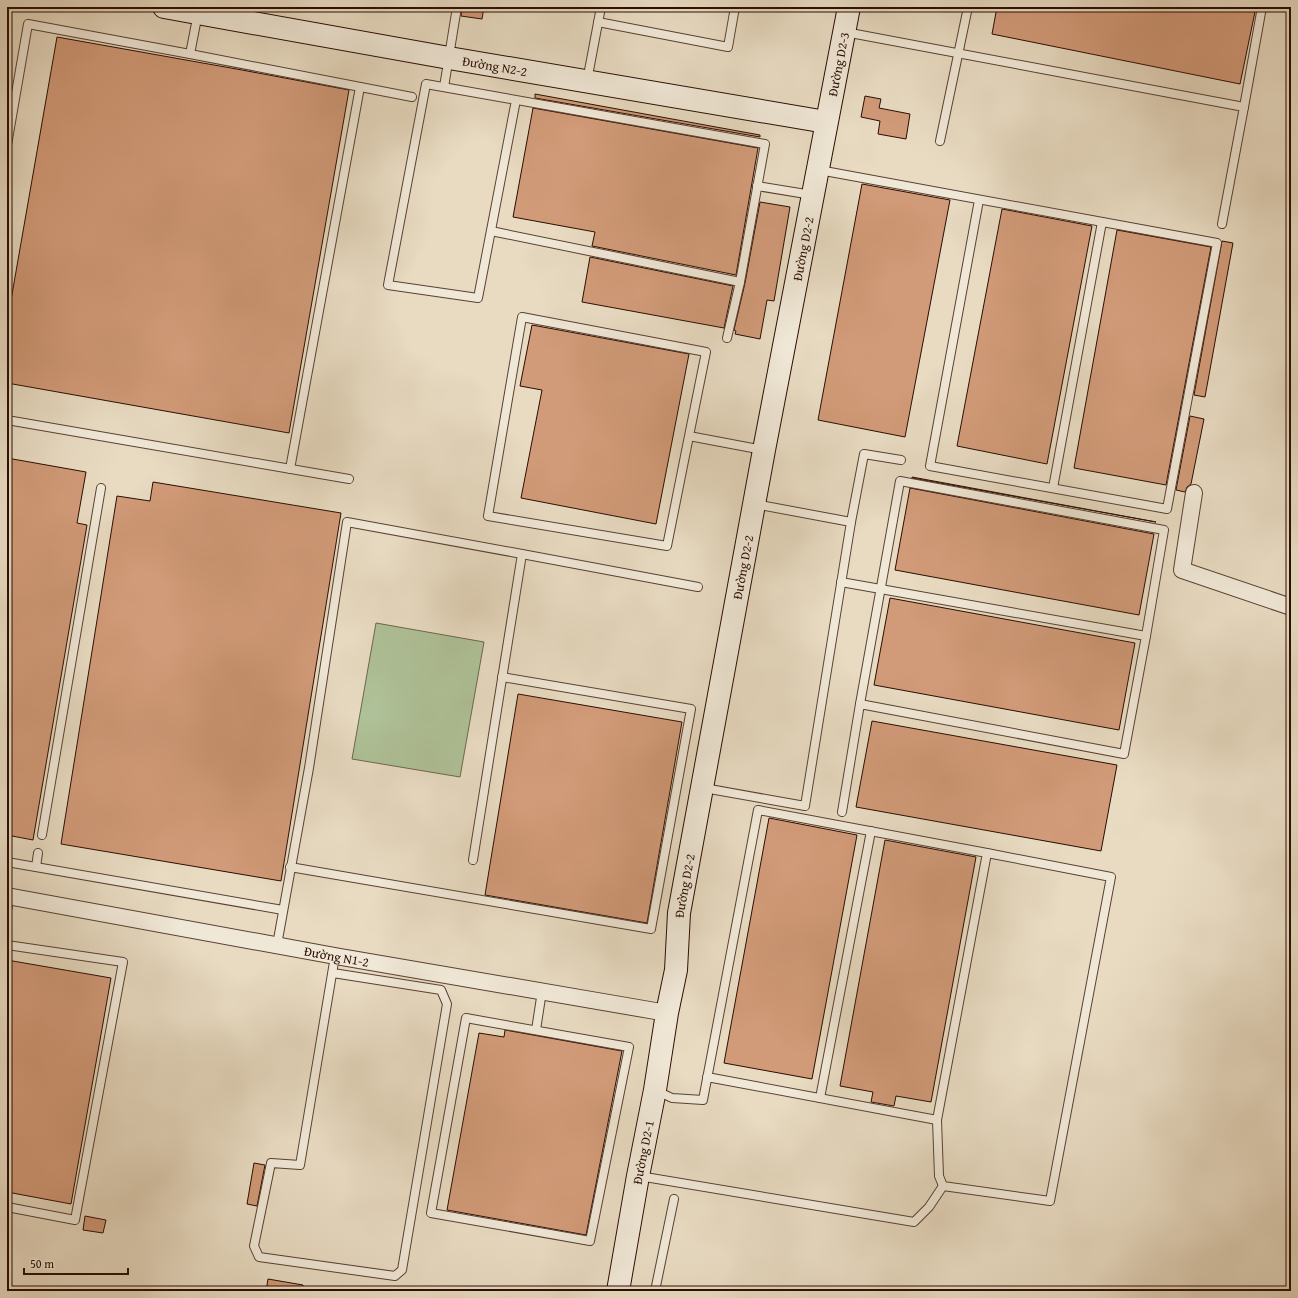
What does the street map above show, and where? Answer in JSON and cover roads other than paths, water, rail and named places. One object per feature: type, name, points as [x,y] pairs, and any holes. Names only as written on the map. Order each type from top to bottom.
[{"type":"main road","name":"Đường N2-2","points":[[164,7],[450,58],[826,122]]},
{"type":"main road","name":"Đường D2-3","points":[[826,122],[849,7]]},
{"type":"main road","name":"Đường D2-2","points":[[667,1013],[676,970],[679,913],[764,450],[819,170],[826,122]]},
{"type":"main road","name":"Đường D2-1","points":[[618,1291],[655,1090],[667,1013]]},
{"type":"street","points":[[1194,493],[1182,570],[1291,607]]},
{"type":"street","name":"Đường N1-2","points":[[8,901],[277,945],[667,1013]]},
{"type":"lane","points":[[444,87],[450,58],[457,7]]},
{"type":"lane","points":[[587,81],[601,7]]},
{"type":"lane","points":[[598,22],[728,47],[736,7]]},
{"type":"lane","points":[[940,140],[968,7]]},
{"type":"lane","points":[[1222,224],[1262,7]]},
{"type":"lane","points":[[190,54],[198,12]]},
{"type":"lane","points":[[7,145],[28,24],[412,97]]},
{"type":"lane","points":[[845,32],[1244,106]]},
{"type":"lane","points":[[516,100],[478,298],[388,285],[426,84],[765,144],[740,282],[727,338]]},
{"type":"lane","points":[[290,469],[360,87]]},
{"type":"lane","points":[[819,170],[1217,243],[1167,510],[930,466],[979,200]]},
{"type":"lane","points":[[757,186],[814,195]]},
{"type":"lane","points":[[1053,488],[1102,222]]},
{"type":"lane","points":[[491,231],[740,282]]},
{"type":"lane","points":[[522,317],[706,352],[689,436],[667,546],[488,516],[522,317]]},
{"type":"lane","points":[[7,420],[349,479]]},
{"type":"lane","points":[[689,436],[764,450]]},
{"type":"lane","points":[[703,788],[805,806],[851,522],[864,454],[901,460]]},
{"type":"lane","points":[[842,812],[860,704],[880,589],[900,481],[1164,530],[1124,754],[860,704]]},
{"type":"lane","points":[[42,835],[101,488]]},
{"type":"lane","points":[[754,504],[851,522]]},
{"type":"lane","points":[[277,945],[309,768],[347,522],[698,587]]},
{"type":"lane","points":[[473,860],[522,554]]},
{"type":"lane","points":[[841,582],[1146,636]]},
{"type":"lane","points":[[290,867],[651,929],[691,710],[502,677]]},
{"type":"lane","points":[[655,1090],[672,1098],[703,1100],[758,810],[1111,877],[1050,1201],[943,1186]]},
{"type":"lane","points":[[820,1098],[871,831]]},
{"type":"lane","points":[[36,867],[38,853]]},
{"type":"lane","points":[[943,1186],[939,1176],[937,1120],[987,853]]},
{"type":"lane","points":[[7,862],[283,910]]},
{"type":"lane","points":[[7,945],[123,962],[74,1220],[7,1208]]},
{"type":"lane","points":[[333,972],[441,990],[447,1004],[402,1270],[395,1276],[259,1257],[254,1246],[271,1163],[300,1165],[335,956]]},
{"type":"lane","points":[[536,1030],[542,991]]},
{"type":"lane","points":[[466,1018],[536,1030],[629,1047],[590,1241],[431,1213],[466,1018]]},
{"type":"lane","points":[[707,1077],[937,1120]]},
{"type":"lane","points":[[638,1176],[914,1222],[929,1206],[943,1186]]},
{"type":"lane","points":[[655,1291],[674,1199]]}]
